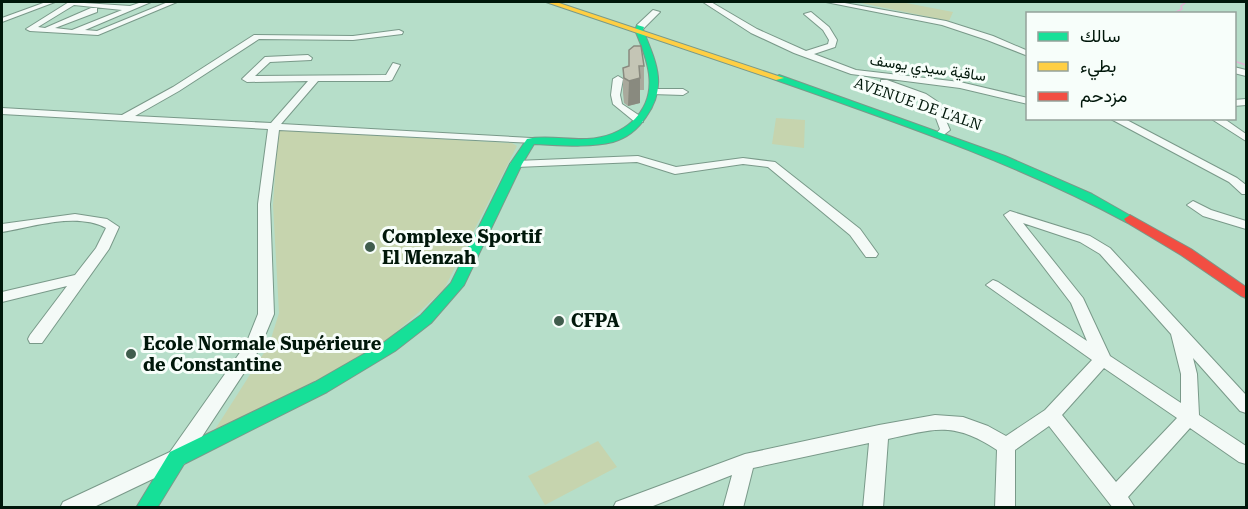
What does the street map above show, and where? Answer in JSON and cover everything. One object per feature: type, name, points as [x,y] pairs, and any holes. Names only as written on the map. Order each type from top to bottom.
[{"type":"main road","points":[[550,2],[639,28]]},
{"type":"main road","points":[[560,2],[943,132],[1014,162],[1088,196],[1181,249],[1246,293]]},
{"type":"main road","points":[[146,507],[177,458],[321,387],[389,347],[426,319],[457,285],[516,164],[531,141],[614,138],[625,134],[649,110],[655,92],[656,80],[639,28]]},
{"type":"main road","name":"AVENUE DE L'ALN","points":[[943,132],[1005,152],[1083,187],[1186,243],[1246,282]]},
{"type":"street","points":[[2,20],[51,2]]},
{"type":"street","points":[[130,8],[73,2],[30,28],[98,33],[173,2]]},
{"type":"street","points":[[73,32],[147,2]]},
{"type":"street","name":"ساقية سيدي يوسف","points":[[707,2],[754,31],[807,54],[923,96],[938,107],[943,132]]},
{"type":"street","points":[[830,2],[943,23],[990,38],[1026,53]]},
{"type":"street","points":[[45,30],[94,10]]},
{"type":"street","points":[[639,28],[656,12]]},
{"type":"street","points":[[16,14],[47,18]]},
{"type":"street","points":[[807,54],[832,45],[833,40],[826,29],[808,14]]},
{"type":"street","points":[[123,118],[176,89],[257,37],[359,38],[399,32]]},
{"type":"street","points":[[308,58],[268,59],[247,79],[389,78],[396,65]]},
{"type":"street","name":"ساقية سيدي يوسف","points":[[859,73],[944,82],[1012,97],[1026,104]]},
{"type":"street","points":[[70,507],[177,458],[253,345],[266,314],[264,204],[274,126],[315,79]]},
{"type":"street","points":[[618,79],[614,98],[616,104],[639,120]]},
{"type":"street","points":[[655,92],[683,92]]},
{"type":"street","points":[[2,111],[531,141]]},
{"type":"street","points":[[1118,120],[1233,180],[1246,191]]},
{"type":"street","points":[[1218,120],[1246,138]]},
{"type":"street","points":[[516,164],[638,159],[669,170],[683,171],[743,161],[763,162],[778,168],[855,232],[870,254]]},
{"type":"street","points":[[1193,205],[1207,213],[1246,225]]},
{"type":"street","points":[[1103,359],[1078,301],[1010,215],[1085,239],[1105,251],[1246,406]]},
{"type":"street","points":[[2,228],[74,218],[98,218],[113,227],[102,249],[36,339]]},
{"type":"street","points":[[2,297],[79,279]]},
{"type":"street","points":[[993,285],[1246,456]]},
{"type":"street","points":[[1051,415],[1121,502],[1190,416],[1189,374],[1178,331]]},
{"type":"street","points":[[1006,446],[1051,415],[1103,359]]},
{"type":"street","points":[[623,507],[745,462],[879,432],[947,420],[972,427],[1006,446]]},
{"type":"street","points":[[873,507],[879,432]]},
{"type":"street","points":[[1005,507],[1006,446]]},
{"type":"street","points":[[733,507],[745,462]]},
{"type":"green space","points":[[856,2],[901,2],[953,12],[949,21]]},
{"type":"green space","points":[[776,118],[805,120],[804,148],[772,144]]},
{"type":"green space","name":"Complexe Sportif El Menzah","points":[[278,130],[512,143],[517,146],[444,289],[389,338],[329,374],[214,431],[269,345],[279,313],[273,205]]},
{"type":"green space","points":[[598,441],[617,467],[545,505],[528,476]]},
{"type":"building","points":[[634,46],[641,46],[644,66],[639,66],[640,78],[629,81],[624,78],[623,68],[629,66],[629,50]]},
{"type":"waterway","points":[[1176,12],[1182,9],[1181,6],[1185,3],[1182,2]]},
{"type":"waterway","points":[[1236,62],[1246,65]]},
{"type":"traffic: fast","points":[[146,508],[177,458],[321,387],[389,347],[426,319],[457,285],[516,164],[531,141],[596,141],[620,136],[628,131],[647,109],[654,87],[652,65],[639,30],[640,27]]},
{"type":"traffic: fast","points":[[779,78],[1002,158],[1130,219]]},
{"type":"traffic: slow","points":[[550,2],[779,78]]},
{"type":"traffic: jam","points":[[1130,219],[1186,252],[1246,293]]},
{"type":"place","name":"Complexe Sportif El Menzah","points":[[370,247]]},
{"type":"place","name":"CFPA","points":[[559,321]]},
{"type":"place","name":"Ecole Normale Supérieure de Constantine","points":[[131,354]]}]
